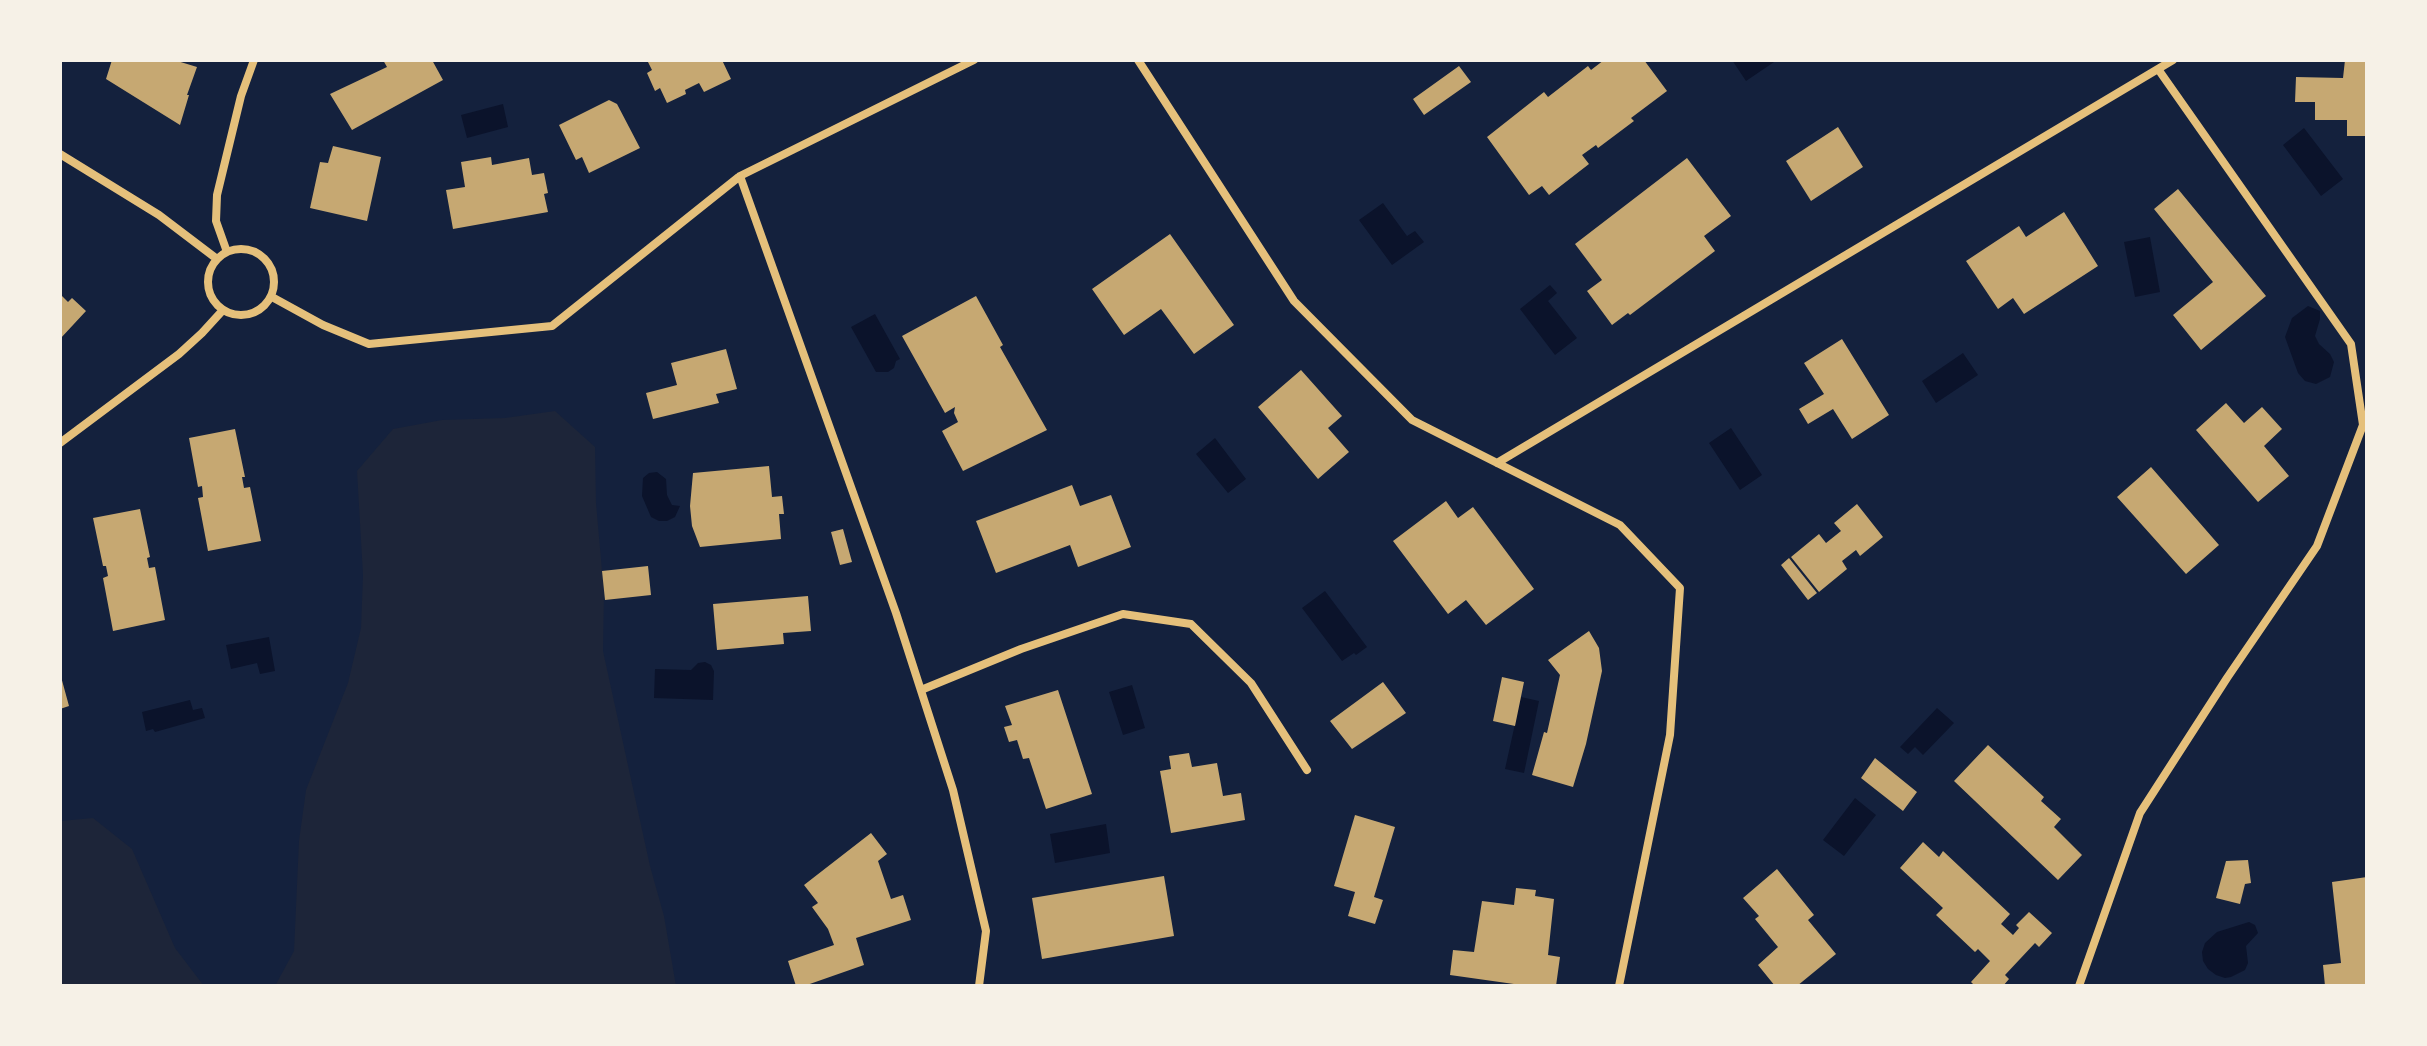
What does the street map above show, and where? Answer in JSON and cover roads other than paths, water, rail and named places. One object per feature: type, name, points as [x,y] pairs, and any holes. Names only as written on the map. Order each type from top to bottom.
[{"type":"street","points":[[227,252],[216,221],[217,195],[241,96],[254,60]]},
{"type":"street","points":[[272,297],[323,325],[369,344],[552,326],[740,176],[974,60]]},
{"type":"street","points":[[1138,60],[1294,301],[1412,420],[1620,525],[1680,588],[1670,735],[1619,986]]},
{"type":"street","points":[[1497,463],[2173,60]]},
{"type":"street","points":[[2079,986],[2140,813],[2317,546],[2363,425],[2351,344],[2158,69]]},
{"type":"street","points":[[60,154],[159,215],[217,259]]},
{"type":"street","points":[[740,176],[840,451],[953,790],[986,931],[979,986]]},
{"type":"street","points":[[252,250],[267,261],[274,278],[272,297],[253,314],[234,315],[214,301],[208,276],[217,259],[227,252],[252,250]]},
{"type":"street","points":[[60,443],[179,354],[223,310]]},
{"type":"street","points":[[921,690],[1021,649],[1123,614],[1191,624],[1251,683],[1307,770]]}]
